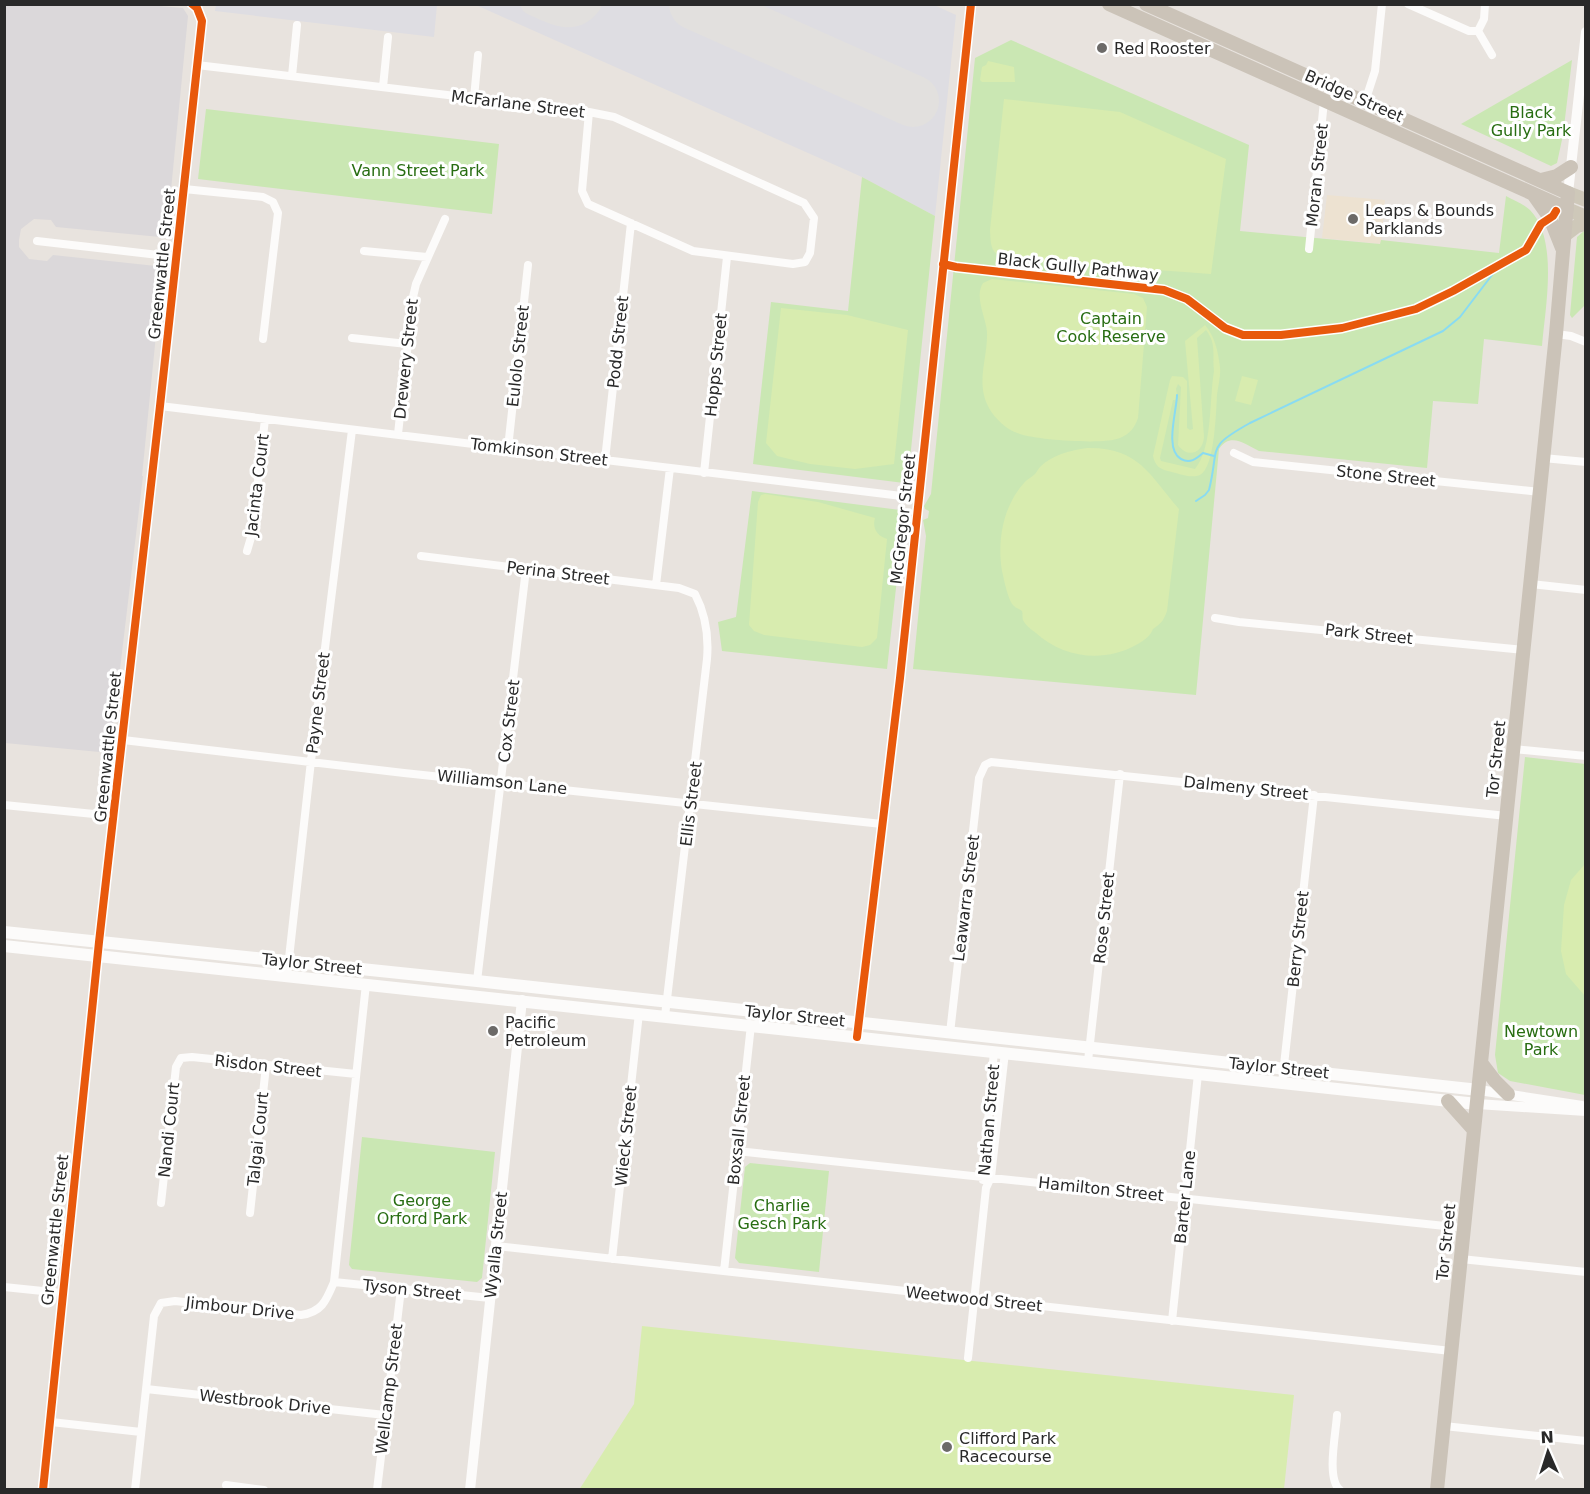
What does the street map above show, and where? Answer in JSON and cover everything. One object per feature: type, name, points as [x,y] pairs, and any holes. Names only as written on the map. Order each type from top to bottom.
[{"type":"highway","name":"Bridge Street","points":[[1109,4],[1567,209]]},
{"type":"highway","name":"Bridge Street","points":[[1154,6],[1568,193]]},
{"type":"highway","points":[[1541,180],[1557,176],[1571,167]]},
{"type":"highway","name":"Tor Street","points":[[1437,1490],[1544,458],[1568,193]]},
{"type":"highway","points":[[1533,194],[1550,218],[1563,253]]},
{"type":"highway","points":[[1482,1064],[1508,1094]]},
{"type":"highway","points":[[1448,1101],[1474,1130]]},
{"type":"main road","name":"Bridge Street","points":[[1568,193],[1586,200]]},
{"type":"main road","name":"Bridge Street","points":[[1567,209],[1586,217]]},
{"type":"main road","points":[[1565,235],[1577,226],[1586,224]]},
{"type":"main road","name":"Taylor Street","points":[[4,932],[1090,1047],[1284,1069],[1478,1097]]},
{"type":"main road","name":"Taylor Street","points":[[4,946],[1448,1101],[1478,1097]]},
{"type":"main road","points":[[477,981],[488,987],[517,992],[522,1000]]},
{"type":"street","name":"McGregor Street","points":[[857,1037],[900,678],[971,4]]},
{"type":"street","points":[[1359,116],[1375,71],[1382,4]]},
{"type":"street","points":[[1408,4],[1468,31],[1478,32]]},
{"type":"street","points":[[1478,32],[1484,19],[1485,4]]},
{"type":"street","name":"Greenwattle Street","points":[[44,1490],[99,942],[202,21],[195,6]]},
{"type":"street","points":[[1151,23],[1154,6]]},
{"type":"street","points":[[292,76],[297,25]]},
{"type":"street","points":[[1478,32],[1492,56]]},
{"type":"street","name":"Tor Street","points":[[1568,193],[1586,32]]},
{"type":"street","points":[[383,87],[388,37]]},
{"type":"street","points":[[474,98],[478,55]]},
{"type":"street","name":"McFarlane Street","points":[[197,65],[589,112],[614,117],[804,203],[814,218],[810,253],[806,262],[793,264],[727,257]]},
{"type":"street","name":"Moran Street","points":[[1309,249],[1324,101]]},
{"type":"street","points":[[589,112],[582,191],[588,204],[693,251],[727,257]]},
{"type":"street","points":[[184,189],[263,197],[273,202],[278,213],[263,339]]},
{"type":"street","name":"Drewery Street","points":[[398,434],[412,297],[445,219]]},
{"type":"street","name":"Podd Street","points":[[605,460],[631,223]]},
{"type":"street","points":[[37,241],[176,257]]},
{"type":"street","points":[[364,251],[427,257]]},
{"type":"street","name":"Hopps Street","points":[[704,473],[727,257]]},
{"type":"street","name":"Eulolo Street","points":[[508,448],[528,265]]},
{"type":"street","points":[[1556,334],[1571,336],[1586,342]]},
{"type":"street","points":[[352,338],[407,344]]},
{"type":"street","name":"Tomkinson Street","points":[[160,406],[918,498]]},
{"type":"street","name":"Jacinta Court","points":[[247,551],[252,534],[265,419]]},
{"type":"street","name":"Payne Street","points":[[287,976],[352,430]]},
{"type":"street","name":"Stone Street","points":[[1234,453],[1253,462],[1540,492]]},
{"type":"street","points":[[1544,458],[1586,462]]},
{"type":"street","points":[[656,585],[670,468]]},
{"type":"street","name":"Perina Street","points":[[421,556],[679,588],[695,594]]},
{"type":"street","name":"Cox Street","points":[[477,981],[526,569]]},
{"type":"street","points":[[1531,584],[1586,590]]},
{"type":"street","name":"Ellis Street","points":[[665,1016],[708,644],[703,610],[695,594]]},
{"type":"street","name":"Park Street","points":[[1215,618],[1524,650]]},
{"type":"street","name":"Williamson Lane","points":[[123,740],[404,773],[882,824]]},
{"type":"street","points":[[1514,748],[1586,756]]},
{"type":"street","name":"Dalmeny Street","points":[[985,765],[999,762],[1507,816]]},
{"type":"street","name":"Leawarra Street","points":[[950,1033],[979,778],[985,765]]},
{"type":"street","name":"Rose Street","points":[[1088,1061],[1120,774]]},
{"type":"street","name":"Berry Street","points":[[1282,1083],[1314,795]]},
{"type":"street","points":[[4,805],[114,816]]},
{"type":"street","name":"Jimbour Drive","points":[[135,1490],[154,1316],[161,1303],[175,1301],[301,1315],[314,1313],[326,1299],[334,1282],[366,984]]},
{"type":"street","name":"Wyalla Street","points":[[470,1490],[522,1000]]},
{"type":"street","name":"Wieck Street","points":[[612,1259],[639,1013]]},
{"type":"street","name":"Boxsall Street","points":[[724,1271],[751,1025]]},
{"type":"street","name":"Nathan Street","points":[[968,1358],[1000,1052]]},
{"type":"street","name":"Risdon Street","points":[[181,1058],[192,1057],[356,1074]]},
{"type":"street","name":"Nandi Court","points":[[161,1203],[176,1067],[181,1058]]},
{"type":"street","name":"Talgai Court","points":[[250,1213],[266,1066]]},
{"type":"street","name":"Barter Lane","points":[[1172,1321],[1198,1074]]},
{"type":"street","name":"Taylor Street","points":[[1478,1097],[1508,1094],[1586,1109]]},
{"type":"street","name":"Taylor Street","points":[[1478,1097],[1586,1109]]},
{"type":"street","name":"Hamilton Street","points":[[737,1151],[1464,1228]]},
{"type":"street","name":"Weetwood Street","points":[[496,1246],[1451,1351]]},
{"type":"street","points":[[1461,1259],[1586,1272]]},
{"type":"street","name":"Tyson Street","points":[[334,1282],[490,1298]]},
{"type":"street","points":[[4,1287],[62,1293]]},
{"type":"street","name":"Wellcamp Street","points":[[377,1490],[401,1289]]},
{"type":"street","name":"Westbrook Drive","points":[[146,1389],[385,1414]]},
{"type":"street","points":[[1337,1415],[1332,1476],[1340,1490]]},
{"type":"street","points":[[51,1422],[141,1432]]},
{"type":"street","points":[[1444,1426],[1586,1441]]},
{"type":"street","points":[[226,1485],[264,1490]]},
{"type":"shaded area","points":[[216,4],[437,5],[434,37],[215,11]]},
{"type":"shaded area","points":[[932,4],[956,15],[935,216],[862,177],[476,5]]},
{"type":"shaded area","points":[[4,5],[147,5],[183,8],[188,16],[167,231],[160,237],[56,227],[51,220],[34,219],[21,229],[19,240],[19,247],[29,259],[47,261],[53,255],[156,266],[162,274],[143,476],[110,753],[5,743]]},
{"type":"shaded area","name":"Leaps & Bounds Parklands","points":[[1327,195],[1385,200],[1381,244],[1322,238]]},
{"type":"green space","name":"Captain Cook Reserve","points":[[1011,40],[1249,145],[1240,231],[1380,244],[1381,240],[1499,253],[1506,196],[1530,210],[1539,223],[1545,239],[1548,275],[1542,346],[1484,339],[1478,404],[1433,401],[1427,468],[1259,451],[1233,440],[1223,444],[1219,449],[1196,695],[913,669],[926,536],[923,520],[928,518],[929,511],[924,506],[931,494],[975,58]]},
{"type":"green space","name":"Black Gully Park","points":[[1572,60],[1563,135],[1557,163],[1551,166],[1461,124]]},
{"type":"green space","points":[[988,61],[1014,67],[1015,82],[982,82],[980,80],[982,67]]},
{"type":"green space","points":[[1004,99],[1120,112],[1226,159],[1211,274],[1010,259],[995,253],[991,246],[990,230]]},
{"type":"green space","name":"Vann Street Park","points":[[206,109],[499,144],[492,214],[198,179]]},
{"type":"green space","points":[[862,177],[935,216],[908,479],[904,483],[753,464],[771,302],[848,311]]},
{"type":"green space","points":[[1584,231],[1585,305],[1572,318],[1570,315],[1577,237]]},
{"type":"green space","points":[[992,279],[1134,294],[1143,298],[1147,307],[1138,418],[1129,432],[1120,438],[1100,441],[1041,438],[1015,432],[995,417],[985,399],[983,389],[987,332],[980,294],[983,283]]},
{"type":"green space","points":[[781,308],[847,315],[908,330],[894,464],[855,469],[810,464],[777,456],[766,443]]},
{"type":"green space","points":[[1205,325],[1216,344],[1220,370],[1212,450],[1205,470],[1200,475],[1192,476],[1162,469],[1156,464],[1153,456],[1172,376],[1183,377],[1187,381],[1187,428],[1193,429],[1185,341]],"holes":[[[1206,330],[1213,345],[1214,371],[1208,436],[1201,460],[1195,469],[1161,461],[1173,400],[1178,400],[1176,389],[1178,384],[1181,387],[1178,445],[1190,453],[1198,450],[1203,443],[1197,338]]]},
{"type":"green space","points":[[1242,376],[1258,380],[1251,405],[1235,401]]},
{"type":"green space","points":[[1087,448],[1119,452],[1131,458],[1150,474],[1179,509],[1167,611],[1164,618],[1148,637],[1136,645],[1124,651],[1097,656],[1071,653],[1059,648],[1027,626],[1023,620],[1022,611],[1010,600],[1002,571],[1000,548],[1006,513],[1025,482],[1050,459]]},
{"type":"green space","points":[[752,491],[900,510],[904,516],[887,669],[722,651],[718,622],[736,617]]},
{"type":"green space","points":[[761,495],[818,502],[875,518],[876,531],[887,539],[877,638],[870,645],[862,647],[764,635],[754,631],[749,625],[758,502]]},
{"type":"green space","name":"Newtown Park","points":[[1525,757],[1585,764],[1585,1095],[1510,1081],[1498,1073],[1495,1055]]},
{"type":"green space","points":[[1585,864],[1585,996],[1566,974],[1561,951],[1564,905],[1571,880]]},
{"type":"green space","name":"George Orford Park","points":[[362,1137],[495,1152],[482,1278],[477,1282],[352,1269],[349,1265]]},
{"type":"green space","name":"Charlie Gesch Park","points":[[750,1163],[829,1171],[819,1272],[739,1263],[735,1258],[745,1167]]},
{"type":"green space","name":"Clifford Park Racecourse","points":[[642,1326],[1294,1395],[1284,1489],[579,1490],[634,1404]]},
{"type":"waterway","points":[[1196,501],[1209,490],[1217,449],[1226,438],[1250,423],[1443,331],[1460,317],[1495,271]]},
{"type":"waterway","points":[[1177,395],[1172,439],[1176,454],[1187,461],[1203,453],[1214,456]]},
{"type":"taxiway","points":[[531,4],[555,14],[570,17],[584,11],[591,4]]},
{"type":"runway","points":[[695,4],[913,101]]},
{"type":"cycle path","points":[[43,1490],[99,942],[202,21],[197,8],[192,4]]},
{"type":"cycle path","points":[[857,1037],[900,678],[971,4]]},
{"type":"cycle path","name":"Black Gully Pathway","points":[[943,264],[1164,290],[1187,299],[1225,328],[1243,335],[1281,335],[1342,328],[1416,309],[1526,250],[1541,224],[1553,216],[1556,211]]},
{"type":"place","name":"Red Rooster","points":[[1102,48]]},
{"type":"place","name":"Leaps & Bounds Parklands","points":[[1353,219]]},
{"type":"place","name":"Pacific Petroleum","points":[[493,1031]]},
{"type":"place","name":"Clifford Park Racecourse","points":[[947,1447]]}]
